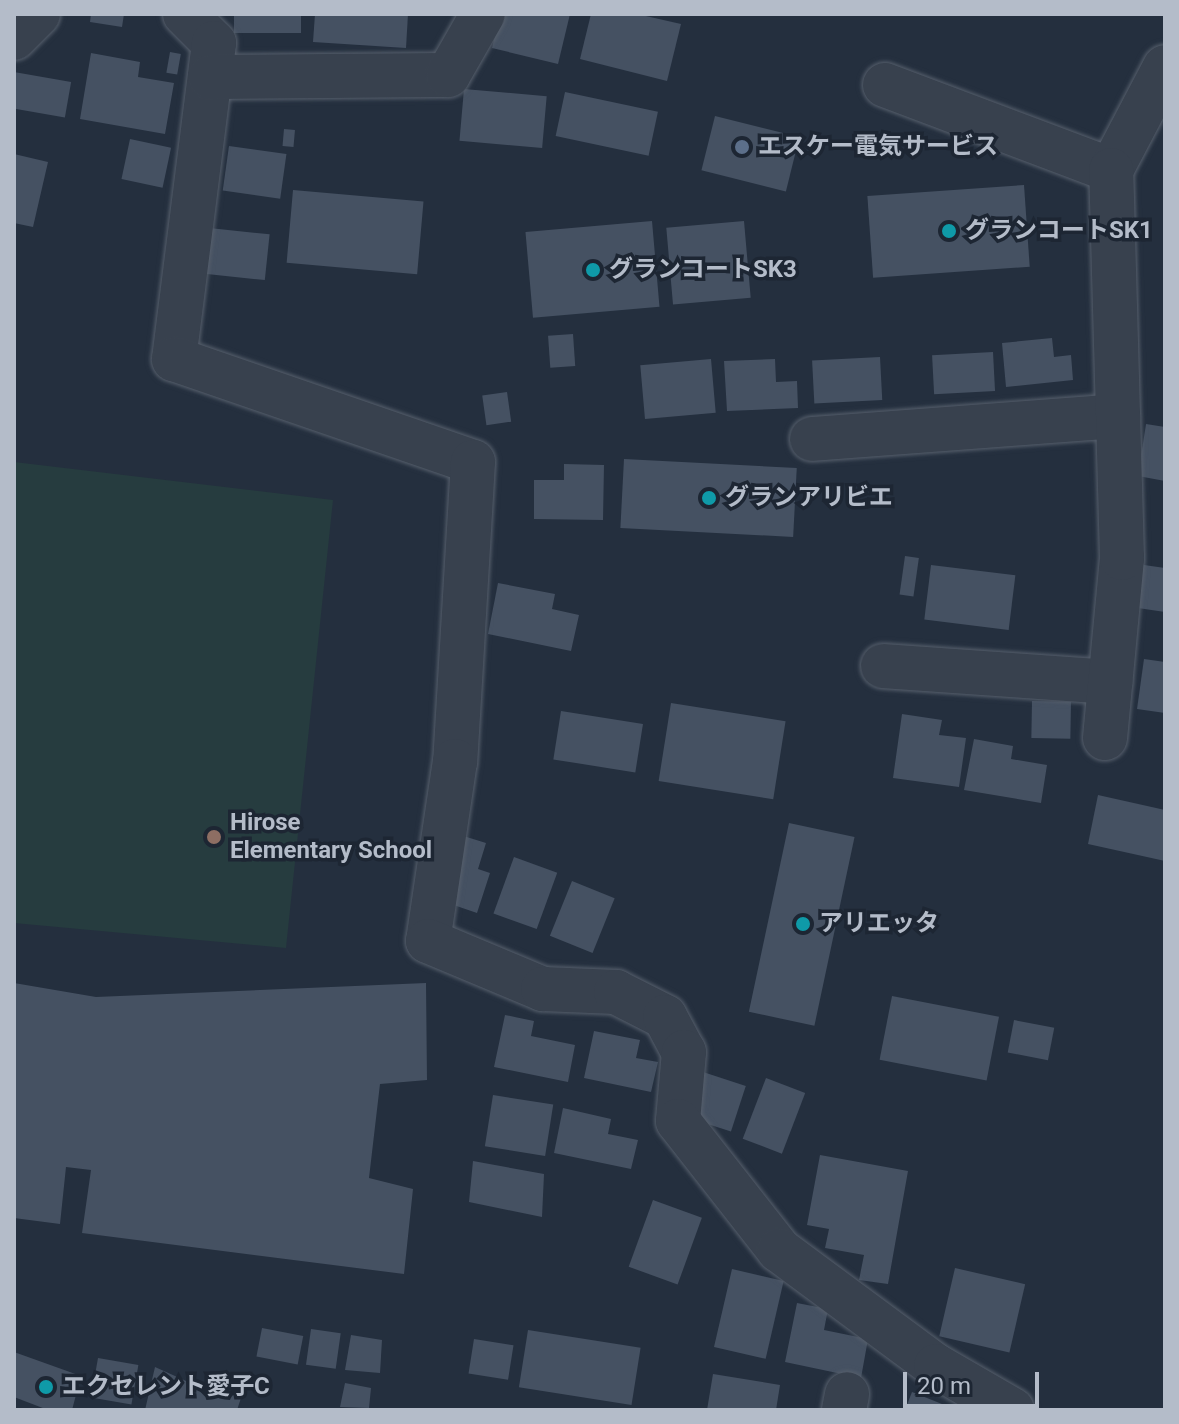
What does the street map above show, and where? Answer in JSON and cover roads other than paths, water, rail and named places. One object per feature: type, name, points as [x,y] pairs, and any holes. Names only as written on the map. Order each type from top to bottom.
[{"type":"street","points":[[14,38],[38,14]]},
{"type":"street","points":[[185,14],[214,43],[174,359],[473,462],[455,761],[428,941],[543,989],[616,992],[665,1017],[684,1052],[678,1121],[779,1250],[936,1366],[1012,1410]]},
{"type":"street","points":[[210,77],[448,75],[483,14]]},
{"type":"street","points":[[1105,738],[1122,558],[1111,170],[1165,67]]},
{"type":"street","points":[[885,85],[1111,170]]},
{"type":"street","points":[[812,439],[1118,416]]},
{"type":"street","points":[[883,666],[1110,682]]},
{"type":"place","name":"エスケー電気サービス","points":[[742,147]]},
{"type":"place","name":"グランコートSK1","points":[[949,231]]},
{"type":"place","name":"グランコートSK3","points":[[593,270]]},
{"type":"place","name":"グランアリビエ","points":[[709,498]]},
{"type":"place","name":"Hirose Elementary School","points":[[214,837]]},
{"type":"place","name":"アリエッタ","points":[[803,924]]},
{"type":"place","name":"エクセレント愛子C","points":[[46,1387]]}]
